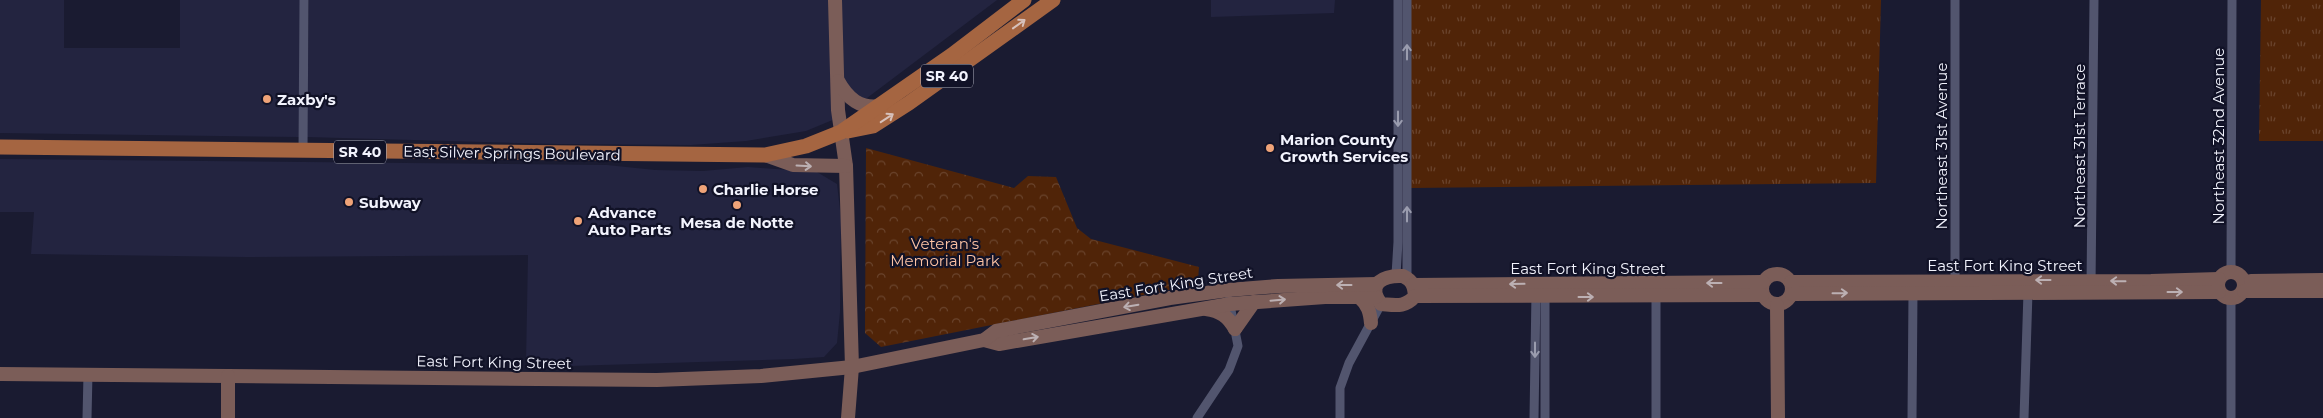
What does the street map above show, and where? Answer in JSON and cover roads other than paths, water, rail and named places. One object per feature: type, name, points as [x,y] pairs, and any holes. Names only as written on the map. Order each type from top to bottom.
[{"type":"main road","name":"East Silver Springs Boulevard","points":[[0,147],[765,155],[806,146],[841,132],[881,106],[1024,0]]},
{"type":"main road","name":"East Silver Springs Boulevard","points":[[841,132],[874,126],[909,104],[1053,0]]},
{"type":"street","points":[[303,151],[304,0]]},
{"type":"street","points":[[836,0],[841,132],[846,166],[852,368],[848,418]]},
{"type":"street","points":[[1398,0],[1398,242],[1408,284]]},
{"type":"street","points":[[1378,295],[1399,306],[1410,303],[1408,284],[1407,0]]},
{"type":"street","name":"Northeast 31st Avenue","points":[[1955,0],[1955,287]]},
{"type":"street","name":"Northeast 31st Terrace","points":[[2091,286],[2094,0]]},
{"type":"street","name":"Northeast 32nd Avenue","points":[[2231,271],[2232,0]]},
{"type":"street","points":[[838,80],[850,99],[861,105],[881,106]]},
{"type":"street","points":[[765,155],[793,165],[846,166]]},
{"type":"street","points":[[2231,299],[2241,295],[2244,285],[2241,275],[2231,271],[2221,275],[2219,285],[2231,299],[2231,418]]},
{"type":"street","name":"East Fort King Street","points":[[1763,288],[1766,278],[1776,274],[1788,278],[1791,288]]},
{"type":"street","points":[[1340,418],[1340,388],[1349,363],[1370,323],[1386,276],[1408,284]]},
{"type":"street","points":[[2244,285],[2323,280]]},
{"type":"street","name":"East Fort King Street","points":[[1408,284],[1656,296],[1763,288]]},
{"type":"street","name":"East Fort King Street","points":[[1791,288],[2219,285]]},
{"type":"street","points":[[2244,285],[2323,291]]},
{"type":"street","name":"East Fort King Street","points":[[984,340],[1000,344],[1201,308],[1229,297],[1278,286],[1378,295]]},
{"type":"street","name":"East Fort King Street","points":[[1791,288],[1913,292],[1955,287],[2028,292],[2091,286]]},
{"type":"street","points":[[1763,288],[1766,300],[1777,304],[1788,300],[1791,288]]},
{"type":"street","name":"East Fort King Street","points":[[1540,291],[1763,288]]},
{"type":"street","points":[[1534,418],[1540,291]]},
{"type":"street","points":[[1540,291],[1546,418]]},
{"type":"street","points":[[1912,418],[1913,292]]},
{"type":"street","points":[[2024,418],[2028,292]]},
{"type":"street","name":"East Fort King Street","points":[[0,374],[657,380],[761,376],[852,368],[984,340],[996,331],[1170,298],[1229,297],[1254,302],[1324,297],[1360,298],[1378,295]]},
{"type":"street","points":[[1656,296],[1656,418]]},
{"type":"street","points":[[1197,418],[1229,370],[1238,346],[1229,297]]},
{"type":"street","points":[[1360,298],[1367,304],[1370,313],[1370,323]]},
{"type":"street","points":[[1235,329],[1254,302]]},
{"type":"street","points":[[1777,304],[1778,418]]},
{"type":"street","points":[[1201,308],[1229,318],[1235,329]]},
{"type":"street","points":[[844,418],[852,368]]},
{"type":"street","points":[[87,418],[88,374]]},
{"type":"street","points":[[228,376],[228,418]]},
{"type":"place","name":"Zaxby's","points":[[267,99]]},
{"type":"place","name":"Marion County Growth Services","points":[[1270,148]]},
{"type":"place","name":"Charlie Horse","points":[[703,189]]},
{"type":"place","name":"Subway","points":[[349,202]]},
{"type":"place","name":"Mesa de Notte","points":[[737,205]]},
{"type":"place","name":"Advance Auto Parts","points":[[578,221]]},
{"type":"park label","name":"Veteran's Memorial Park","points":[[945,252]]}]
